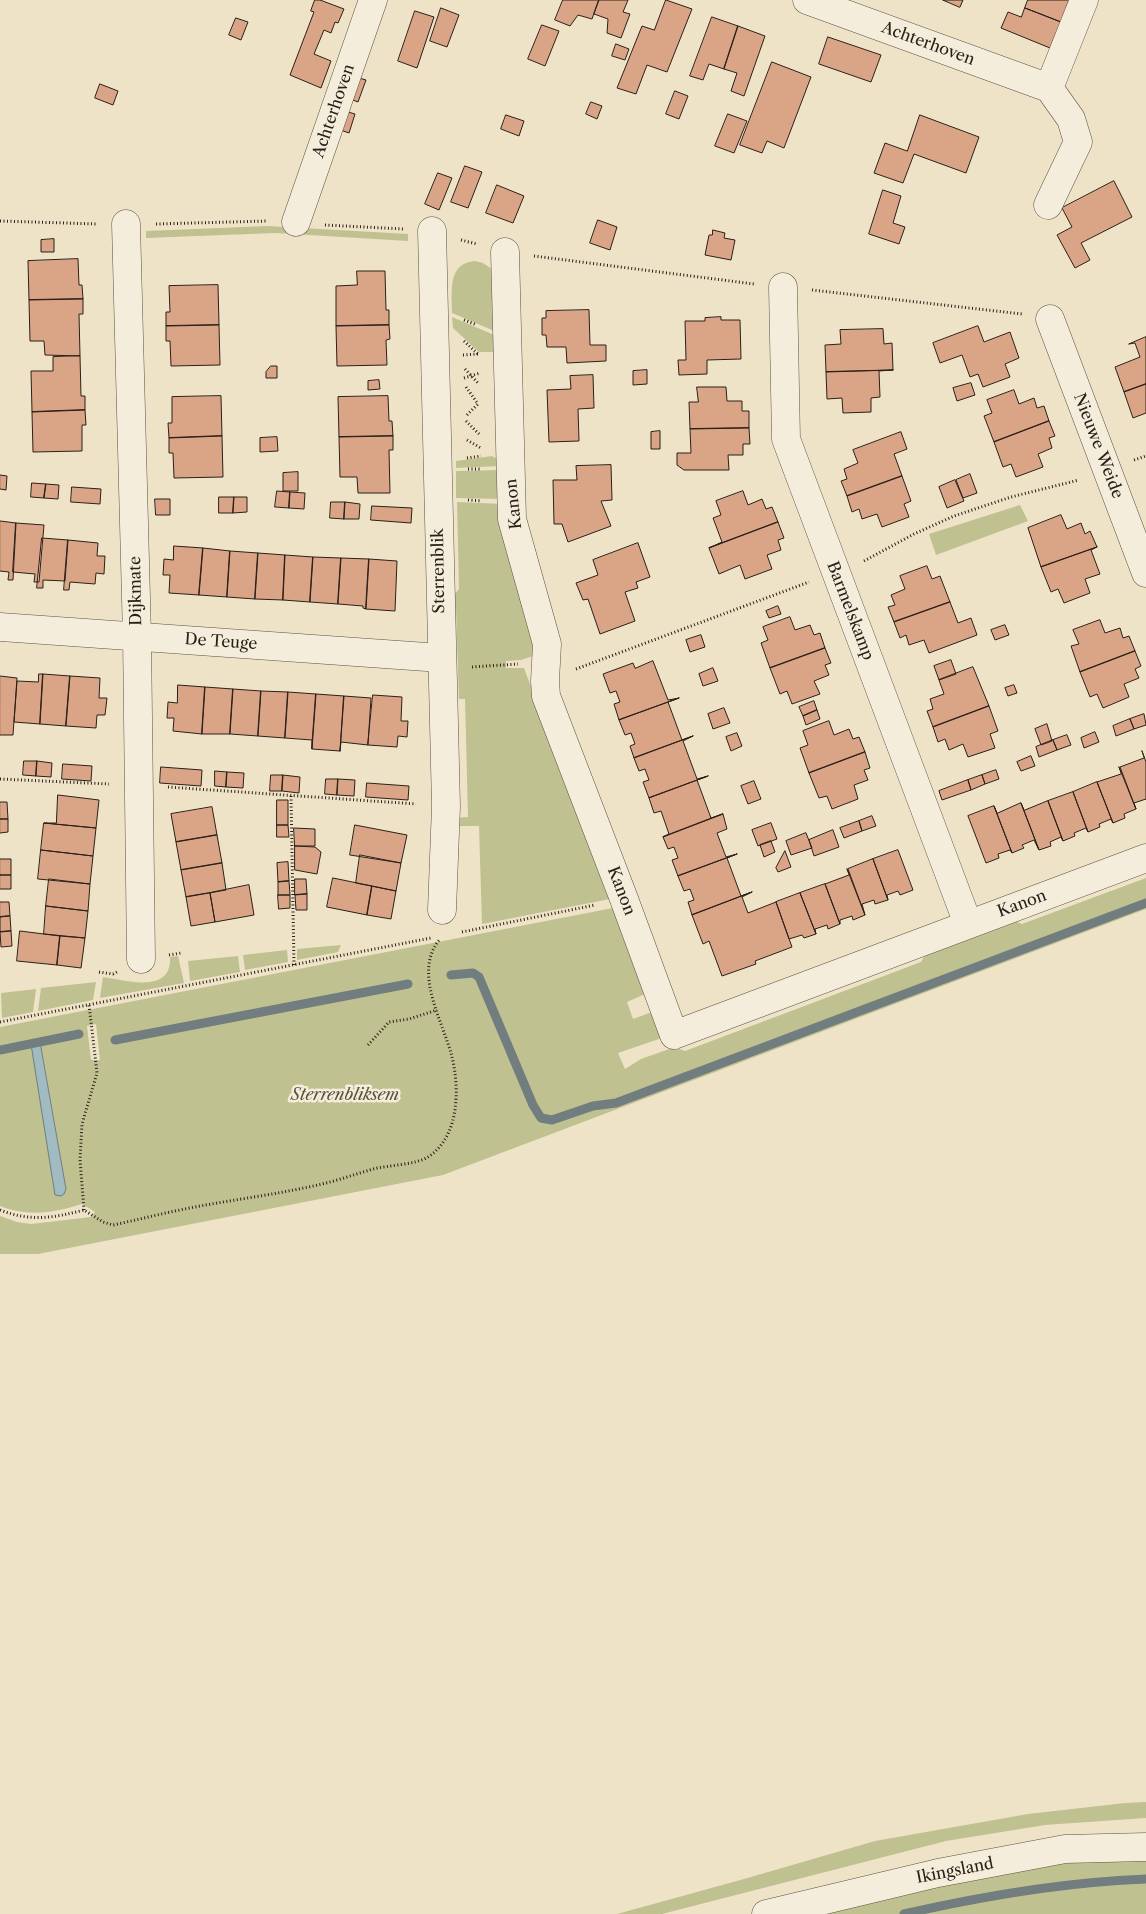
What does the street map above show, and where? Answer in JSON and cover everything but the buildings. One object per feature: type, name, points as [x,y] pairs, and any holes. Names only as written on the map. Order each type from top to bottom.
[{"type":"street","name":"Achterhoven","points":[[296,222],[373,0]]},
{"type":"street","name":"Achterhoven","points":[[807,0],[1049,88]]},
{"type":"street","points":[[1048,205],[1078,142],[1071,119],[1049,88],[1084,0]]},
{"type":"street","name":"Dijkmate","points":[[126,224],[137,636],[141,959]]},
{"type":"street","name":"Sterrenblik","points":[[432,231],[434,310],[445,363],[443,454],[438,499],[446,806],[442,910]]},
{"type":"street","name":"Kanon","points":[[505,252],[504,408],[512,519],[547,644],[546,696],[674,1035],[1146,858]]},
{"type":"street","name":"Barmelskamp","points":[[783,287],[786,439],[968,924]]},
{"type":"street","name":"Nieuwe Weide","points":[[1050,319],[1146,574]]},
{"type":"street","name":"De Teuge","points":[[0,627],[441,658]]},
{"type":"street","name":"Ikingsland","points":[[766,1914],[938,1873],[1064,1849],[1146,1847]]},
{"type":"path","points":[[0,221],[126,224],[296,222],[432,231],[505,252],[783,287],[998,310],[1050,319]]},
{"type":"path","points":[[434,310],[479,354],[504,408]]},
{"type":"path","points":[[434,310],[504,408]]},
{"type":"path","points":[[479,354],[504,408]]},
{"type":"path","points":[[445,363],[479,354]]},
{"type":"path","points":[[445,363],[471,377],[504,408]]},
{"type":"path","points":[[445,363],[471,377],[504,408]]},
{"type":"path","points":[[445,363],[461,379],[477,402]]},
{"type":"path","points":[[471,377],[491,399],[504,408]]},
{"type":"path","points":[[461,379],[471,377]]},
{"type":"path","points":[[444,415],[465,402],[477,402],[504,408]]},
{"type":"path","points":[[465,402],[474,407],[504,408]]},
{"type":"path","points":[[463,419],[477,402]]},
{"type":"path","points":[[443,454],[504,408]]},
{"type":"path","points":[[475,428],[504,408]]},
{"type":"path","points":[[443,454],[504,408]]},
{"type":"path","points":[[443,454],[504,408]]},
{"type":"path","points":[[443,454],[504,408]]},
{"type":"path","points":[[444,415],[475,428]]},
{"type":"path","points":[[444,415],[463,419],[475,428]]},
{"type":"path","points":[[438,499],[511,502]]},
{"type":"path","points":[[441,658],[462,668],[547,662]]},
{"type":"path","points":[[0,779],[139,785],[446,806]]},
{"type":"path","points":[[291,796],[294,965]]},
{"type":"path","points":[[461,933],[507,925],[624,899]]},
{"type":"path","points":[[0,1022],[443,936],[432,948],[428,964],[432,993],[452,1058],[455,1112],[451,1131],[439,1150],[423,1160],[375,1169],[321,1184],[193,1207],[113,1224],[103,1222],[84,1210],[54,1218],[29,1219],[0,1210]]},
{"type":"path","points":[[84,1210],[80,1160],[82,1124],[97,1073],[89,1005]]},
{"type":"path","points":[[368,1045],[390,1022],[409,1019],[437,1010]]},
{"type":"green space","points":[[267,226],[408,234],[408,241],[276,233],[146,238],[146,231]]},
{"type":"green space","points":[[475,261],[483,263],[492,269],[499,333],[452,313],[452,288],[455,273],[466,263]]},
{"type":"green space","points":[[452,317],[499,337],[500,352],[479,352],[453,328]]},
{"type":"green space","points":[[492,456],[502,462],[502,466],[456,468],[456,461]]},
{"type":"green space","points":[[502,470],[503,499],[456,498],[456,471]]},
{"type":"green space","points":[[457,502],[503,504],[536,639],[533,656],[521,660],[506,661],[506,668],[524,668],[610,899],[482,924],[479,826],[456,826],[456,818],[468,817],[465,699],[459,699],[456,609],[452,609],[451,598],[459,589]]},
{"type":"green space","points":[[1020,505],[1028,521],[936,555],[929,534]]},
{"type":"green space","name":"Sterrenbliksem","points":[[1146,878],[1146,909],[443,1175],[38,1254],[0,1254],[0,1216],[17,1222],[31,1224],[91,1217],[95,1212],[82,1204],[61,1210],[31,1213],[0,1206],[0,1027],[613,908],[645,994],[627,1002],[633,1019],[652,1012],[662,1038],[618,1053],[625,1069],[641,1059],[675,1047],[685,1051],[921,962],[928,950],[1011,919],[1022,924]],"holes":[[[96,1024],[100,1060],[91,1060],[87,1026]],[[40,1042],[66,1189],[31,1044]]]},
{"type":"green space","points":[[341,945],[338,952],[297,960],[297,949]]},
{"type":"green space","points":[[287,950],[288,962],[245,970],[243,955]]},
{"type":"green space","points":[[178,956],[184,983],[100,998],[103,977],[134,982],[155,981],[163,977],[169,969],[170,957]]},
{"type":"green space","points":[[238,956],[240,972],[190,981],[188,961]]},
{"type":"green space","points":[[96,982],[93,1000],[38,1011],[41,988]]},
{"type":"green space","points":[[36,989],[33,1012],[2,1018],[1,993]]},
{"type":"green space","points":[[1146,1802],[1146,1818],[1045,1825],[946,1841],[662,1914],[617,1914],[875,1841],[1028,1814]]},
{"type":"green space","points":[[1146,1856],[1146,1914],[813,1914],[889,1894],[1082,1860]]},
{"type":"water","points":[[40,1042],[66,1189],[61,1196],[55,1195],[31,1044]]},
{"type":"waterway","points":[[451,975],[473,973],[479,977],[533,1105],[541,1118],[552,1120],[593,1106],[616,1103],[1146,903]]},
{"type":"waterway","points":[[115,1040],[408,984]]},
{"type":"waterway","points":[[0,1050],[79,1034]]},
{"type":"waterway","points":[[904,1914],[1024,1891],[1085,1883],[1146,1879]]}]
